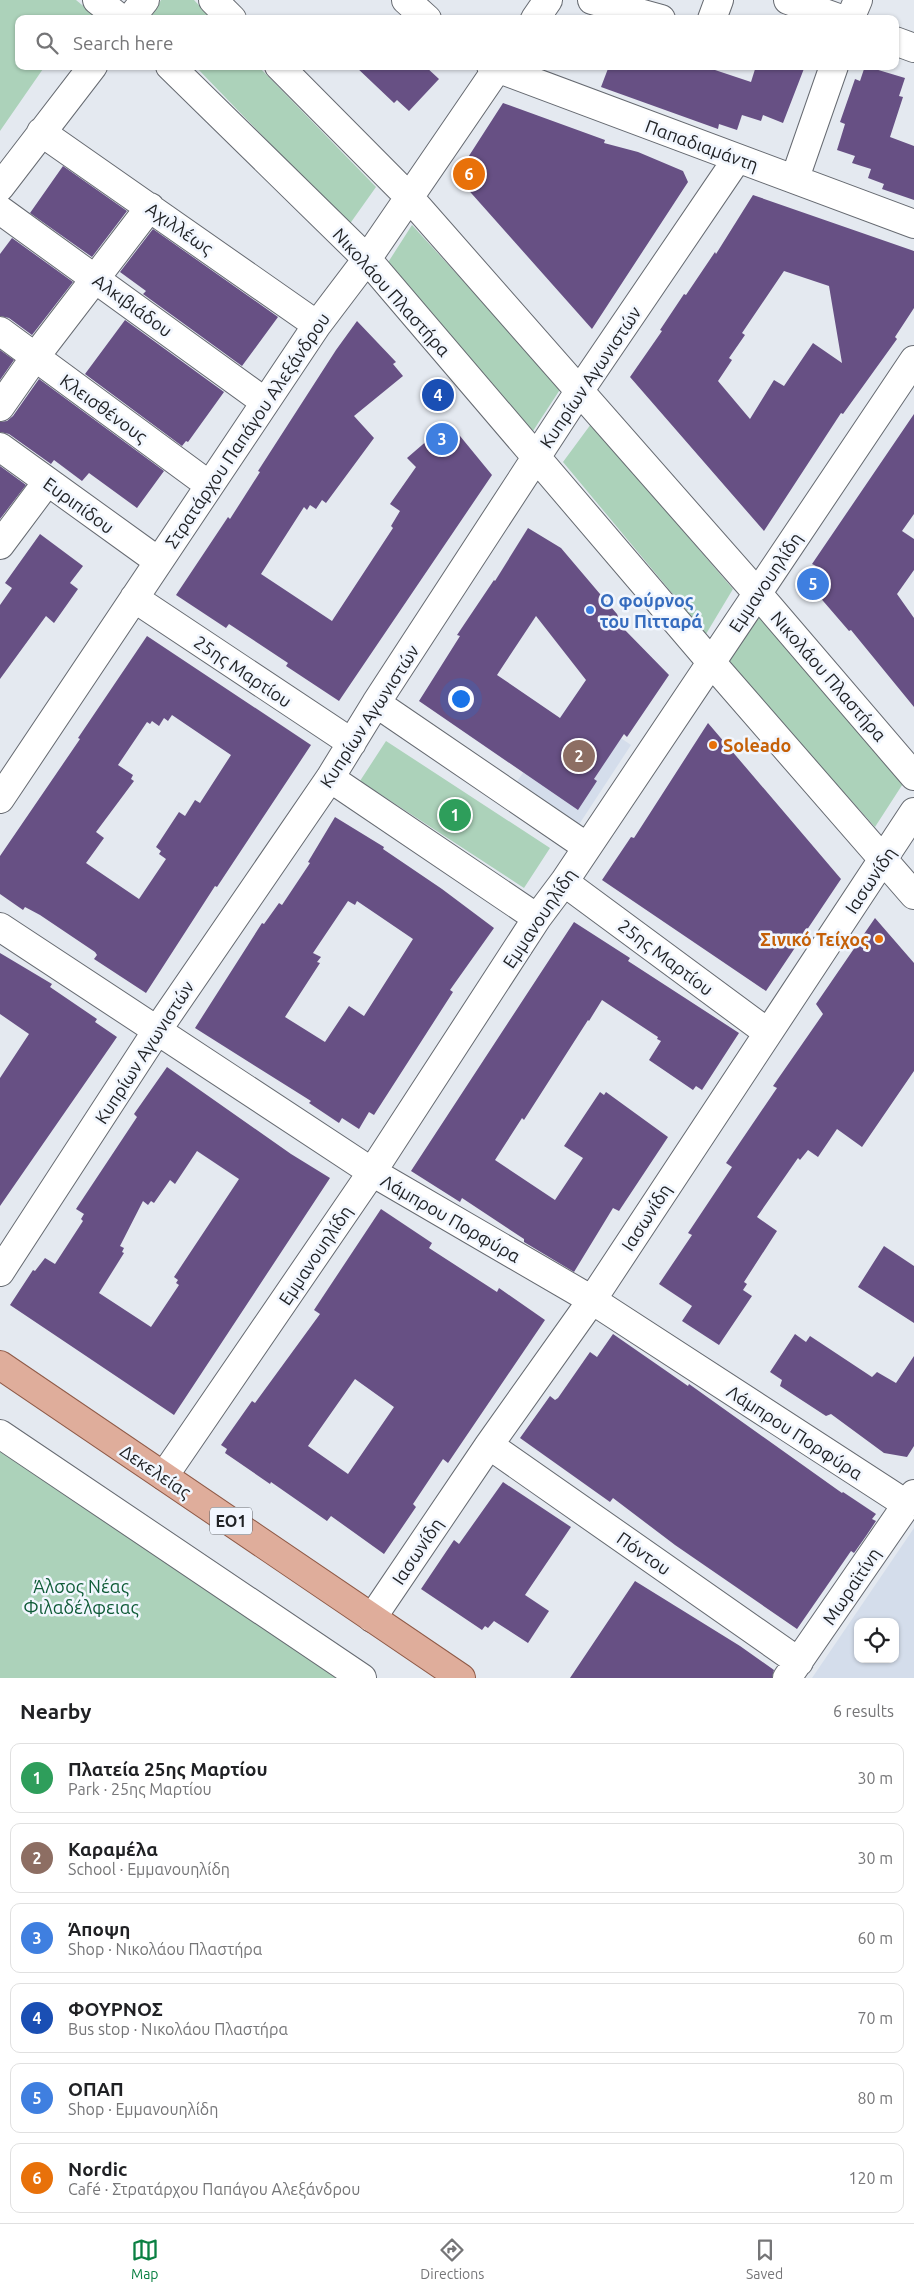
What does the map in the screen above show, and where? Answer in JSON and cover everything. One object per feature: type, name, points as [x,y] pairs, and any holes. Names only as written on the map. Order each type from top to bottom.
[{"type":"main road","name":"Δεκελείας","points":[[0,1365],[461,1678]]},
{"type":"street","points":[[97,0],[115,15]]},
{"type":"street","points":[[133,15],[145,0]]},
{"type":"street","points":[[214,0],[228,15]]},
{"type":"street","points":[[406,0],[423,15]]},
{"type":"street","points":[[537,15],[548,0]]},
{"type":"street","points":[[592,0],[646,15]]},
{"type":"street","points":[[713,15],[718,0]]},
{"type":"street","points":[[788,0],[830,15]]},
{"type":"street","points":[[852,15],[858,0]]},
{"type":"street","points":[[899,42],[914,48]]},
{"type":"street","points":[[0,187],[90,70]]},
{"type":"street","name":"Νικολάου Πλαστήρα","points":[[174,70],[367,259],[711,662],[914,895]]},
{"type":"street","name":"Νικολάου Πλαστήρα","points":[[283,70],[408,196],[758,594],[914,776]]},
{"type":"street","name":"Στρατάρχου Παπάγου Αλεξάνδρου","points":[[0,799],[317,325],[367,259],[494,70]]},
{"type":"street","name":"Παπαδιαμάντη","points":[[504,70],[914,224]]},
{"type":"street","points":[[795,178],[833,70]]},
{"type":"street","name":"Αχιλλέως","points":[[41,132],[317,325]]},
{"type":"street","name":"Κυπρίων Αγωνιστών","points":[[0,1272],[158,1029],[330,778],[376,703],[580,390],[737,159]]},
{"type":"street","points":[[0,407],[35,357],[150,207]]},
{"type":"street","name":"Αλκιβιάδου","points":[[0,210],[265,402]]},
{"type":"street","name":"Κλεισθένους","points":[[0,332],[209,485]]},
{"type":"street","name":"Εμμανουηλίδη","points":[[164,1476],[372,1172],[538,918],[914,360]]},
{"type":"street","name":"Ευριπίδου","points":[[0,448],[158,561]]},
{"type":"street","points":[[0,545],[47,482]]},
{"type":"street","name":"25ης Μαρτίου","points":[[134,598],[352,743]]},
{"type":"street","points":[[376,703],[587,847]]},
{"type":"street","points":[[330,778],[538,918]]},
{"type":"street","name":"Ιασωνίδη","points":[[372,1618],[488,1445],[592,1300],[767,1032],[884,860],[914,812]]},
{"type":"street","name":"25ης Μαρτίου","points":[[564,882],[767,1032]]},
{"type":"street","name":"Λάμπρου Πορφύρα","points":[[0,926],[372,1172],[592,1300],[910,1499]]},
{"type":"street","points":[[0,1434],[362,1678]]},
{"type":"street","name":"Πόντου","points":[[488,1445],[793,1670]]},
{"type":"street","name":"Μωραϊτίνη","points":[[793,1670],[910,1499]]},
{"type":"shaded area","points":[[570,703],[631,745],[578,826],[516,783]]},
{"type":"shaded area","points":[[914,1528],[914,1678],[812,1678]]},
{"type":"green space","points":[[0,0],[76,0],[94,15],[15,15],[15,70],[42,70],[0,131]]},
{"type":"green space","points":[[161,0],[194,0],[208,15],[152,15]]},
{"type":"green space","points":[[199,70],[262,70],[376,187],[349,225]]},
{"type":"green space","points":[[412,225],[561,388],[533,431],[387,264]]},
{"type":"green space","points":[[591,424],[733,589],[706,634],[563,462]]},
{"type":"green space","points":[[762,614],[906,779],[875,827],[726,661]]},
{"type":"green space","points":[[386,741],[550,848],[524,888],[360,781]]},
{"type":"green space","name":"Άλσος Νέας Φιλαδέλφειας","points":[[0,1445],[349,1678],[0,1678]]},
{"type":"building","points":[[359,70],[429,70],[439,79],[409,111],[397,100],[394,103]]},
{"type":"building","points":[[607,70],[715,70],[751,82],[755,70],[803,70],[783,123],[763,115],[761,121],[742,115],[737,130],[719,124],[718,129],[601,87]]},
{"type":"building","points":[[864,70],[878,70],[905,78],[899,96],[903,97],[890,137],[914,146],[914,200],[882,189],[884,184],[868,178],[871,169],[852,163],[855,156],[837,150],[845,124],[840,122],[855,79],[860,81]]},
{"type":"building","points":[[503,103],[605,140],[604,143],[638,152],[683,171],[688,182],[592,329],[456,176]]},
{"type":"building","points":[[63,166],[127,211],[92,257],[30,213]]},
{"type":"building","points":[[753,195],[914,251],[914,308],[895,337],[897,339],[843,414],[841,413],[764,531],[630,377],[662,331],[660,330],[684,294],[686,295],[715,252],[716,254]],"holes":[[[784,271],[829,286],[842,363],[813,343],[784,386],[774,380],[750,419],[718,381],[732,360],[729,358],[745,335],[742,333]]]},
{"type":"building","points":[[153,229],[278,317],[242,366],[143,294],[146,291],[120,272]]},
{"type":"building","points":[[12,238],[73,282],[32,335],[9,318],[0,316],[0,254]]},
{"type":"building","points":[[125,320],[224,392],[188,442],[186,441],[182,446],[85,374]]},
{"type":"building","points":[[357,321],[396,362],[393,364],[403,376],[354,416],[374,438],[326,503],[322,500],[316,509],[310,505],[307,510],[304,507],[261,574],[332,621],[393,528],[391,526],[400,511],[390,504],[416,467],[407,458],[444,426],[446,429],[451,425],[492,475],[339,701],[286,666],[288,663],[229,624],[226,628],[176,595],[228,517],[230,519],[260,472],[258,471],[336,350]]},
{"type":"building","points":[[0,350],[14,360],[0,380]]},
{"type":"building","points":[[39,379],[164,471],[137,508],[89,473],[82,481],[54,460],[51,464],[9,434],[0,432],[0,422],[7,421],[13,416]]},
{"type":"building","points":[[914,414],[914,514],[902,531],[914,539],[914,570],[897,594],[914,618],[914,707],[851,630],[849,631],[805,580],[816,566],[812,564]]},
{"type":"building","points":[[0,466],[26,485],[0,519]]},
{"type":"building","points":[[528,528],[561,548],[617,614],[623,628],[669,675],[627,737],[624,734],[594,779],[597,781],[578,810],[419,701],[460,636],[457,635],[495,581]],"holes":[[[536,616],[586,680],[560,718],[497,675]]]},
{"type":"building","points":[[40,534],[83,566],[70,583],[78,589],[54,623],[46,616],[0,679],[0,605],[12,588],[5,583]]},
{"type":"building","points":[[147,636],[311,745],[217,887],[215,886],[146,993],[94,959],[97,955],[95,952],[40,915],[25,907],[23,910],[0,894],[0,856],[80,739],[78,738]],"holes":[[[172,715],[231,755],[200,803],[195,800],[185,816],[179,812],[156,847],[161,851],[159,854],[166,859],[139,899],[86,863],[104,838],[96,832],[134,781],[131,779],[133,775],[118,765],[147,722],[150,724],[152,721],[159,726],[164,718],[168,721]]]},
{"type":"building","points":[[708,723],[841,879],[766,991],[602,880],[631,837],[634,838]]},
{"type":"building","points":[[335,817],[384,847],[383,849],[442,889],[494,928],[450,990],[453,992],[374,1115],[369,1112],[359,1129],[342,1118],[339,1123],[309,1103],[311,1101],[195,1028],[262,923],[264,924],[279,903],[282,905],[310,863],[308,862]],"holes":[[[348,901],[355,905],[357,901],[413,939],[364,1016],[349,1006],[325,1042],[285,1017],[320,963],[317,962],[321,957],[313,953]]]},
{"type":"building","points":[[875,918],[914,963],[914,1071],[862,1147],[837,1129],[818,1157],[808,1150],[800,1160],[798,1158],[757,1217],[777,1231],[744,1282],[747,1284],[743,1290],[752,1296],[719,1345],[682,1321],[692,1306],[659,1284],[692,1235],[688,1233],[732,1167],[726,1163],[777,1088],[773,1086],[823,1014],[816,1004]]},
{"type":"building","points":[[574,922],[630,958],[628,961],[739,1033],[702,1090],[696,1086],[693,1090],[649,1060],[661,1041],[657,1039],[658,1037],[602,1000],[588,1020],[524,1120],[522,1118],[495,1160],[555,1200],[583,1158],[564,1146],[600,1092],[604,1095],[606,1092],[668,1137],[619,1211],[613,1208],[574,1272],[524,1242],[524,1239],[462,1198],[460,1202],[411,1171]]},
{"type":"building","points":[[0,953],[52,984],[50,987],[97,1019],[95,1022],[117,1037],[0,1206],[0,1078],[29,1034],[0,1014]]},
{"type":"building","points":[[167,1067],[291,1154],[330,1178],[174,1415],[10,1305],[33,1270],[35,1271],[45,1258],[55,1264],[83,1221],[81,1219],[84,1214],[76,1209],[137,1117],[134,1114]],"holes":[[[197,1151],[239,1179],[174,1277],[178,1280],[176,1283],[179,1285],[151,1327],[99,1293],[124,1253],[122,1252],[124,1248],[120,1246],[143,1201],[148,1205],[151,1201],[154,1203],[170,1180],[175,1184]]]},
{"type":"building","points":[[381,1209],[432,1243],[429,1248],[497,1292],[499,1288],[545,1320],[448,1463],[443,1459],[413,1504],[416,1507],[384,1554],[331,1516],[327,1521],[271,1482],[270,1484],[225,1453],[227,1449],[221,1445],[252,1401],[255,1403],[320,1314],[314,1310]],"holes":[[[355,1379],[394,1407],[348,1474],[308,1446]]]},
{"type":"building","points":[[884,1246],[914,1266],[914,1323],[858,1287]]},
{"type":"building","points":[[613,1334],[688,1386],[689,1384],[842,1493],[876,1514],[872,1519],[876,1521],[866,1536],[854,1553],[851,1551],[797,1629],[675,1545],[613,1498],[610,1502],[520,1438],[550,1396],[555,1400],[558,1398],[590,1352],[597,1357]]},
{"type":"building","points":[[795,1334],[806,1342],[810,1336],[872,1377],[877,1372],[896,1383],[914,1356],[914,1446],[907,1457],[884,1453],[831,1414],[826,1416],[780,1386],[782,1380],[770,1372]]},
{"type":"building","points":[[503,1482],[571,1527],[525,1595],[549,1611],[528,1643],[494,1621],[488,1628],[485,1626],[482,1630],[421,1589],[454,1540],[459,1544]]},
{"type":"building","points":[[635,1581],[740,1646],[774,1670],[772,1678],[570,1678]]},
{"type":"place","name":"Nordic","points":[[469,174]]},
{"type":"place","name":"ΦΟΥΡΝΟΣ","points":[[438,395]]},
{"type":"place","name":"Άποψη","points":[[442,439]]},
{"type":"place","name":"ΟΠΑΠ","points":[[813,584]]},
{"type":"place","name":"Ο φούρνος του Πιτταρά","points":[[590,610]]},
{"type":"place","name":"Soleado","points":[[713,745]]},
{"type":"place","name":"Καραμέλα","points":[[579,756]]},
{"type":"place","name":"Πλατεία 25ης Μαρτίου","points":[[455,815]]},
{"type":"place","name":"Σινικό Τείχος","points":[[879,939]]}]
